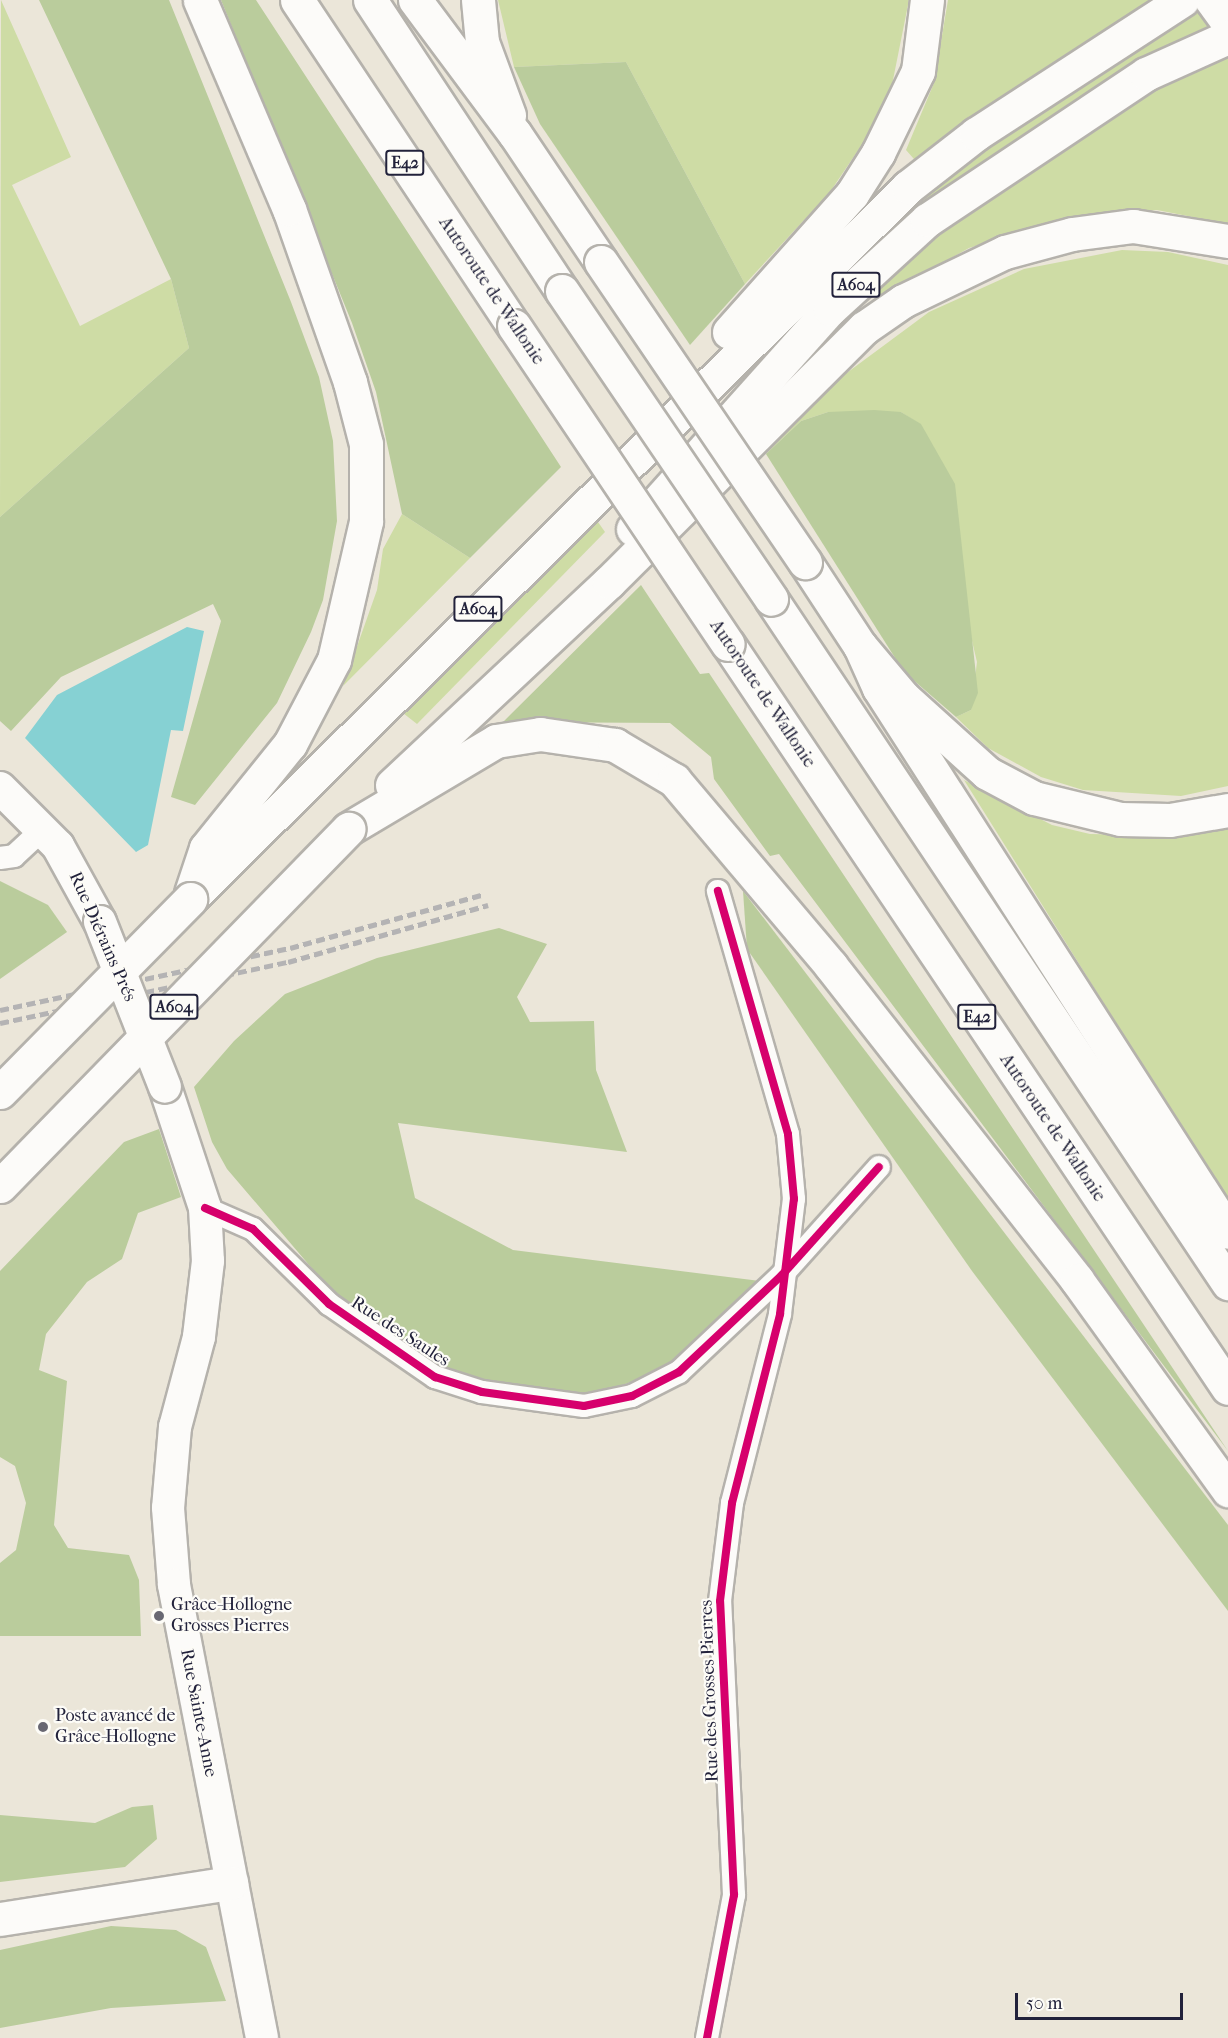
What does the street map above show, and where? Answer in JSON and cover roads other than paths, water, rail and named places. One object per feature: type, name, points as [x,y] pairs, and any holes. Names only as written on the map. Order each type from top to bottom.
[{"type":"highway","points":[[190,899],[206,848],[297,732],[334,660],[350,608],[366,521],[366,444],[350,382],[289,209],[200,0]]},
{"type":"highway","name":"Autoroute de Wallonie","points":[[297,0],[1228,1388]]},
{"type":"highway","points":[[370,0],[562,291],[771,598],[1228,1283]]},
{"type":"highway","points":[[415,0],[515,134],[860,646],[944,739],[987,773],[1034,798],[1120,819],[1170,820],[1228,810]]},
{"type":"highway","points":[[478,0],[482,42],[515,134]]},
{"type":"highway","points":[[630,459],[706,357],[852,194],[903,111],[918,71],[927,0]]},
{"type":"highway","name":"A604","points":[[0,1092],[326,760],[908,187],[976,134],[1182,0]]},
{"type":"highway","name":"A604","points":[[0,1186],[348,829],[445,753],[560,623],[604,560],[830,309],[927,220],[1146,74],[1228,37]]},
{"type":"highway","points":[[560,623],[609,582],[864,328],[903,301],[1005,252],[1072,234],[1133,226],[1228,241]]},
{"type":"highway","points":[[860,646],[879,688],[1228,1232]]},
{"type":"highway","points":[[445,753],[540,734],[578,736],[644,759],[674,780],[831,966],[1077,1280],[1228,1490]]},
{"type":"highway","points":[[0,1919],[231,1883]]},
{"type":"main road","points":[[1211,0],[1228,23]]},
{"type":"main road","name":"Rue Diérains Prés","points":[[0,788],[43,829],[72,867],[100,922],[165,1087],[205,1208]]},
{"type":"main road","name":"Rue Sainte-Anne","points":[[205,1208],[207,1286],[175,1426],[168,1508],[178,1614],[262,2038]]},
{"type":"street","points":[[0,858],[14,856],[43,829]]},
{"type":"street","name":"Rue des Grosses Pierres","points":[[707,2038],[734,1895],[720,1600],[732,1503],[780,1314],[782,1275],[794,1199],[793,1153],[718,891]]},
{"type":"street","name":"Rue des Saules","points":[[205,1208],[253,1229],[329,1304],[435,1377],[532,1401],[584,1406],[632,1396],[680,1372],[782,1275],[879,1167]]},
{"type":"water","points":[[187,627],[204,631],[183,731],[171,730],[148,845],[136,852],[25,738],[57,695]]},
{"type":"railway","points":[[0,1010],[290,948],[485,894]]},
{"type":"railway","points":[[0,1023],[288,962],[488,905]]},
{"type":"place","name":"Grâce-Hollogne Grosses Pierres","points":[[159,1616]]},
{"type":"place","name":"Poste avancé de Grâce-Hollogne","points":[[43,1727]]}]
